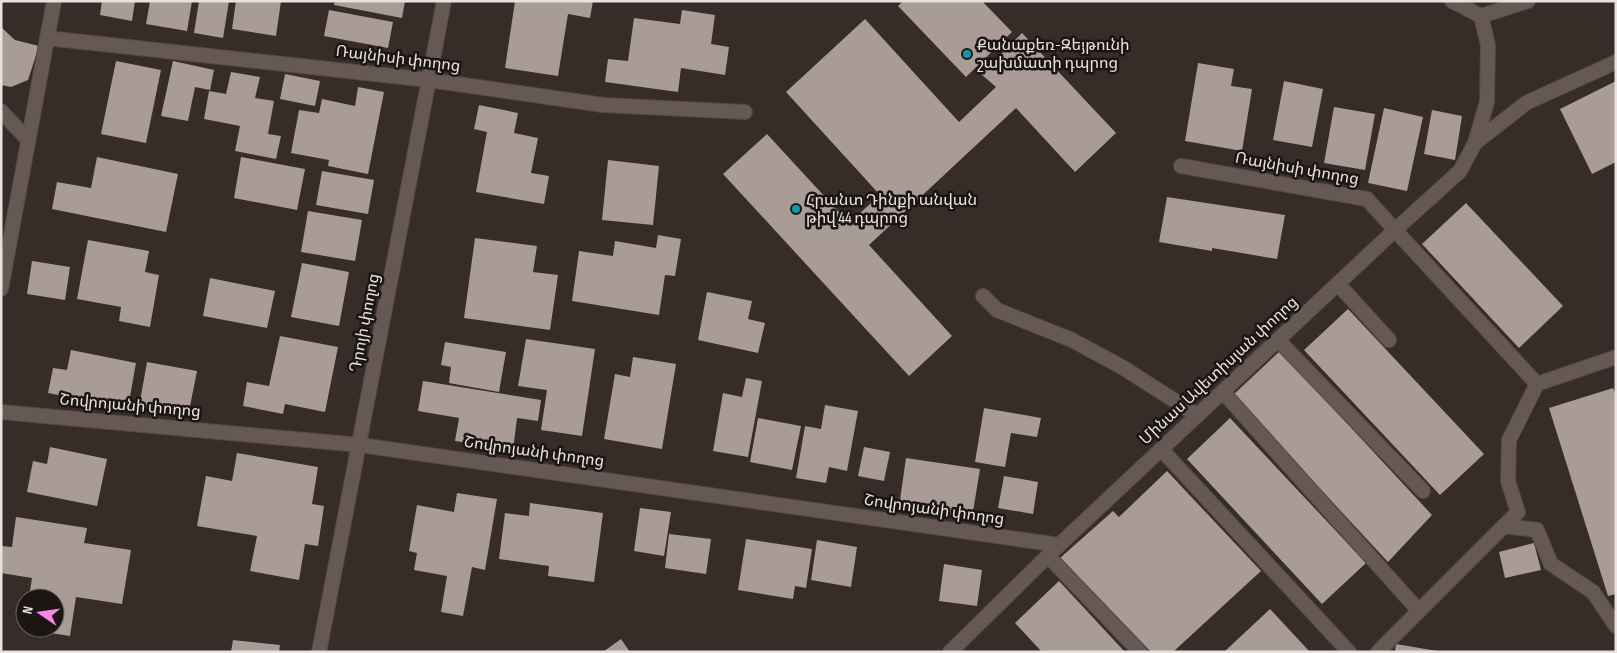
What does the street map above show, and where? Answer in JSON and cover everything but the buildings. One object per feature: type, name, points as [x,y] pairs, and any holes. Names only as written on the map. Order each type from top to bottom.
[{"type":"street","points":[[1,289],[54,1]]},
{"type":"street","name":"Դրոյի փողոց","points":[[319,652],[444,1]]},
{"type":"street","points":[[1452,1],[1481,16],[1528,1]]},
{"type":"street","name":"Մինաս Ավետիսյան փողոց","points":[[950,652],[1059,545],[1460,171],[1475,143],[1487,102],[1488,45],[1481,16]]},
{"type":"street","name":"Ռայնիսի փողոց","points":[[47,38],[429,80],[603,105],[745,112]]},
{"type":"street","points":[[1475,143],[1526,103],[1616,62]]},
{"type":"street","points":[[1,111],[28,140]]},
{"type":"street","name":"Ռայնիսի փողոց","points":[[1181,166],[1367,199],[1536,384]]},
{"type":"street","points":[[1338,284],[1389,340]]},
{"type":"street","points":[[983,296],[997,310],[1072,340],[1122,367],[1197,415]]},
{"type":"street","points":[[1278,340],[1423,491]]},
{"type":"street","points":[[1378,652],[1518,512],[1508,481],[1509,440],[1536,384],[1616,357]]},
{"type":"street","points":[[1223,392],[1419,611]]},
{"type":"street","name":"Շովրոյանի փողոց","points":[[1,412],[360,445],[1059,545]]},
{"type":"street","points":[[1161,449],[1349,652]]},
{"type":"street","points":[[1504,526],[1537,530],[1551,564],[1593,592],[1616,626]]},
{"type":"street","points":[[1048,556],[1140,652]]},
{"type":"place","name":"Քանաքեռ-Զեյթունի շախմատի դպրոց","points":[[967,54]]},
{"type":"place","name":"Հրանտ Դինքի անվան թիվ 44 դպրոց","points":[[796,209]]}]
